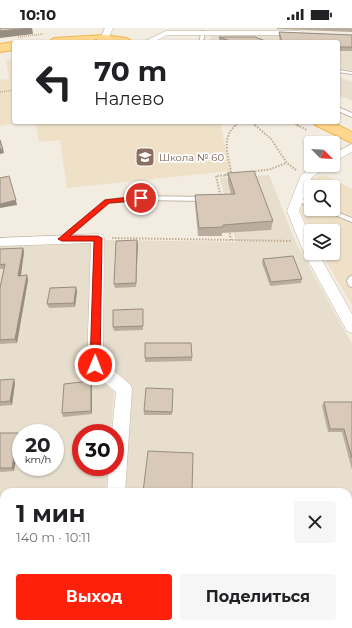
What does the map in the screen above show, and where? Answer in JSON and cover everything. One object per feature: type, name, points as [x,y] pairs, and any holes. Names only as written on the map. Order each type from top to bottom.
[{"type":"main road","points":[[67,40],[107,34],[122,40]]},
{"type":"main road","points":[[0,48],[12,46]]},
{"type":"main road","points":[[324,124],[352,138]]},
{"type":"street","points":[[152,40],[166,34],[203,32],[260,30],[306,34]]},
{"type":"street","points":[[340,155],[352,147]]},
{"type":"street","points":[[304,240],[293,211],[307,175],[312,172]]},
{"type":"street","points":[[0,242],[98,238],[95,365],[124,389],[116,488]]},
{"type":"street","points":[[315,260],[352,327]]},
{"type":"lane","points":[[201,40],[203,32]]},
{"type":"lane","points":[[340,71],[352,74]]},
{"type":"lane","points":[[340,110],[352,115]]},
{"type":"lane","points":[[62,239],[107,201],[141,198],[184,200],[221,199]]},
{"type":"lane","points":[[297,199],[304,202]]},
{"type":"lane","points":[[340,215],[352,220]]},
{"type":"lane","points":[[352,279],[352,284]]},
{"type":"path","points":[[0,92],[12,90]]},
{"type":"path","points":[[224,176],[231,170],[225,141],[228,131],[237,124]]},
{"type":"path","points":[[254,124],[264,131],[290,167],[307,175]]},
{"type":"path","points":[[250,172],[271,169],[286,163]]},
{"type":"path","points":[[221,199],[216,176],[237,174]]},
{"type":"path","points":[[228,227],[231,240]]},
{"type":"path","points":[[98,238],[304,240]]},
{"type":"shaded area","points":[[263,35],[352,38],[352,70],[340,69],[340,40],[210,40],[211,36]]},
{"type":"shaded area","points":[[12,59],[12,124],[0,126],[0,80],[9,79],[6,60]]},
{"type":"shaded area","points":[[340,77],[352,82],[352,101],[340,96]]},
{"type":"shaded area","name":"Школа № 60","points":[[35,124],[220,124],[230,171],[67,188],[60,140],[39,142]]},
{"type":"shaded area","points":[[269,175],[304,260],[305,260],[352,344],[352,488],[124,488],[131,386],[102,363],[105,240],[236,242],[220,178]]},
{"type":"shaded area","points":[[325,175],[335,180],[310,180],[311,178]]},
{"type":"shaded area","points":[[340,183],[352,189],[352,305],[325,260],[340,260],[340,224],[307,224],[301,211],[304,201],[304,216],[340,216]]},
{"type":"shaded area","points":[[91,243],[89,369],[114,392],[112,424],[72,424],[72,476],[107,476],[106,488],[0,488],[0,246]]},
{"type":"building","points":[[0,28],[30,28],[0,31]]},
{"type":"building","points":[[279,32],[352,35],[352,47],[340,47],[340,40],[281,40]]},
{"type":"building","points":[[219,37],[255,37],[263,40],[227,40]]},
{"type":"building","points":[[0,140],[3,149],[0,149]]},
{"type":"building","points":[[254,171],[273,221],[223,225],[223,227],[199,228],[195,195],[235,194],[228,173]]},
{"type":"building","points":[[9,176],[16,200],[0,204],[0,178]]},
{"type":"building","points":[[137,240],[136,283],[114,284],[116,241]]},
{"type":"building","points":[[23,248],[18,276],[27,275],[15,339],[0,340],[0,288],[5,264],[0,265],[0,249]]},
{"type":"building","points":[[293,256],[302,279],[271,282],[263,259]]},
{"type":"building","points":[[76,287],[74,303],[47,304],[50,288]]},
{"type":"building","points":[[143,309],[143,326],[113,327],[113,310]]},
{"type":"building","points":[[145,343],[191,343],[192,357],[145,358]]},
{"type":"building","points":[[14,379],[10,401],[0,402],[0,380]]},
{"type":"building","points":[[91,381],[91,411],[62,413],[64,384]]},
{"type":"building","points":[[146,388],[173,389],[172,412],[144,411]]},
{"type":"building","points":[[324,402],[352,402],[352,458],[344,429],[330,429]]},
{"type":"building","points":[[0,433],[12,433],[12,468],[0,468]]},
{"type":"building","points":[[148,451],[193,453],[192,488],[143,488]]},
{"type":"place","name":"Школа № 60","points":[[145,157]]},
{"type":"route","points":[[95,365],[98,238],[62,239],[107,201],[141,198]]}]
